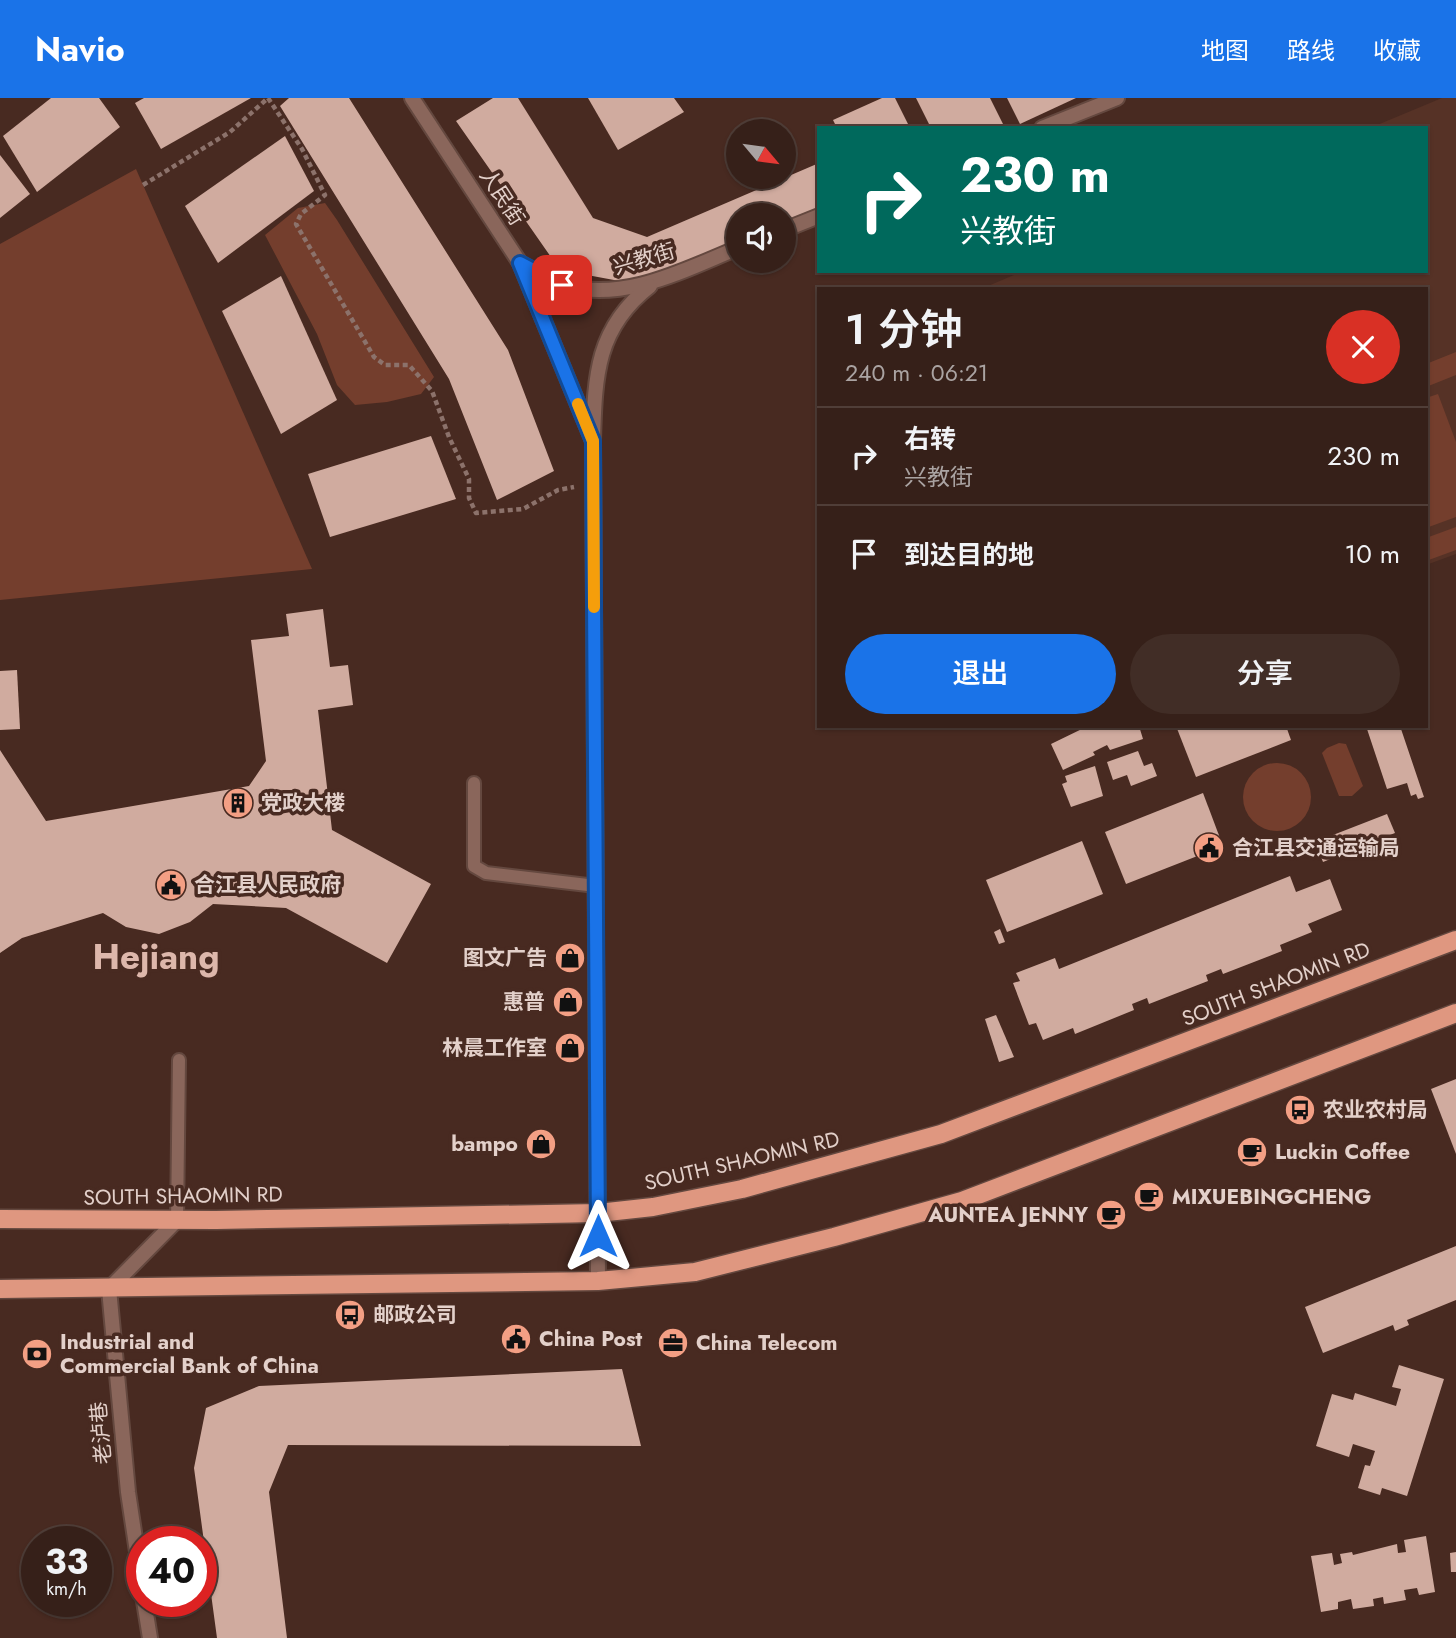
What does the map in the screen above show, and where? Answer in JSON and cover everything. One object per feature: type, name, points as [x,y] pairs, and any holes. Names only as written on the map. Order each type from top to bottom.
[{"type":"main road","name":"SOUTH SHAOMIN RD","points":[[0,1219],[177,1220],[598,1213],[653,1207],[742,1189],[941,1134],[1456,940]]},
{"type":"main road","points":[[0,1289],[598,1281],[695,1272],[962,1201],[1456,1013]]},
{"type":"street","name":"人民街","points":[[412,98],[520,263],[593,441],[598,1281]]},
{"type":"street","points":[[1047,126],[1117,98]]},
{"type":"street","points":[[796,225],[817,217]]},
{"type":"street","name":"兴教街","points":[[520,263],[562,285],[608,290],[656,281],[726,253]]},
{"type":"street","points":[[593,441],[594,396],[604,345],[625,307],[656,281]]},
{"type":"street","points":[[109,1289],[177,1220]]},
{"type":"street","name":"老泸巷","points":[[109,1289],[133,1526]]},
{"type":"street","points":[[146,1617],[149,1638]]},
{"type":"lane","points":[[474,783],[474,866],[486,873],[596,886]]},
{"type":"lane","points":[[177,1220],[179,1060]]},
{"type":"path","points":[[143,185],[230,132],[268,98],[302,149],[325,195],[301,214],[296,225],[374,357],[386,365],[409,365],[432,391],[449,437],[469,479],[469,498],[476,513],[523,509],[558,490],[593,482]]},
{"type":"shaded area","points":[[1442,98],[1456,98],[1456,554],[1428,564],[1428,287],[986,287],[1018,273],[1428,273],[1428,126],[1375,126]]},
{"type":"shaded area","points":[[136,169],[312,569],[0,600],[0,244]]},
{"type":"shaded area","points":[[325,203],[434,377],[421,394],[387,402],[355,405],[337,385],[317,334],[265,235],[298,208]]},
{"type":"shaded area","points":[[1456,352],[1456,375],[1428,386],[1428,363]]},
{"type":"shaded area","points":[[1438,394],[1456,442],[1456,517],[1428,527],[1428,397]]},
{"type":"shaded area","points":[[1456,527],[1456,550],[1428,560],[1428,537]]},
{"type":"shaded area","points":[[1339,743],[1346,744],[1363,786],[1352,796],[1339,796],[1322,753]]},
{"type":"shaded area","points":[[1277,763],[1290,765],[1301,773],[1309,784],[1309,810],[1301,821],[1290,829],[1277,831],[1264,829],[1253,821],[1245,810],[1243,797],[1245,784],[1253,773],[1264,765]]},
{"type":"building","points":[[51,98],[99,98],[120,127],[37,192],[3,136]]},
{"type":"building","points":[[144,98],[251,98],[161,149],[135,103]]},
{"type":"building","points":[[289,98],[349,98],[508,350],[554,471],[497,500],[449,379],[280,106]]},
{"type":"building","points":[[493,98],[518,98],[593,218],[647,237],[726,203],[726,248],[641,285],[560,270],[456,121]]},
{"type":"building","points":[[588,98],[674,98],[684,112],[618,150]]},
{"type":"building","points":[[882,98],[895,98],[909,126],[836,126],[833,120]]},
{"type":"building","points":[[916,98],[990,98],[1004,126],[930,126]]},
{"type":"building","points":[[1007,98],[1076,98],[1020,124]]},
{"type":"building","points":[[285,136],[314,191],[218,263],[185,206]]},
{"type":"building","points":[[0,155],[30,194],[0,218]]},
{"type":"building","points":[[817,164],[817,209],[796,218],[796,203],[726,203],[759,189],[796,189],[796,173]]},
{"type":"building","points":[[281,276],[337,400],[281,434],[222,311]]},
{"type":"building","points":[[431,436],[456,499],[330,537],[308,474]]},
{"type":"building","name":"党政大楼","points":[[323,609],[330,667],[348,665],[353,705],[318,710],[332,830],[431,884],[387,963],[286,908],[213,904],[190,922],[159,934],[126,927],[103,913],[22,938],[0,953],[0,750],[46,821],[249,786],[266,761],[251,640],[289,636],[286,614]]},
{"type":"building","points":[[17,670],[20,729],[0,730],[0,671]]},
{"type":"building","points":[[1084,728],[1140,728],[1143,739],[1110,750],[1107,745],[1093,752],[1095,755],[1063,770],[1051,744]]},
{"type":"building","points":[[1177,728],[1287,728],[1291,740],[1196,777]]},
{"type":"building","points":[[1367,728],[1401,728],[1424,797],[1418,799],[1416,794],[1411,796],[1407,783],[1387,789]]},
{"type":"building","points":[[1138,751],[1144,766],[1152,763],[1157,776],[1131,786],[1127,775],[1113,780],[1107,762]]},
{"type":"building","points":[[1095,766],[1103,796],[1071,807],[1062,784],[1067,782],[1065,776]]},
{"type":"building","points":[[1203,793],[1223,846],[1126,884],[1105,832]]},
{"type":"building","points":[[1387,814],[1395,833],[1323,862],[1315,842]]},
{"type":"building","points":[[1082,841],[1103,894],[1007,932],[986,880]]},
{"type":"building","points":[[1290,876],[1296,892],[1330,879],[1342,910],[1308,924],[1312,932],[1280,945],[1282,951],[1223,974],[1221,969],[1206,975],[1208,981],[1149,1004],[1147,998],[1132,1004],[1134,1010],[1075,1034],[1073,1028],[1043,1040],[1036,1023],[1029,1025],[1013,983],[1020,981],[1016,973],[1055,958],[1059,969]]},
{"type":"building","points":[[1000,929],[1005,942],[999,944],[994,932]]},
{"type":"building","points":[[996,1015],[1014,1057],[999,1062],[985,1019]]},
{"type":"building","points":[[1456,1079],[1456,1154],[1431,1089]]},
{"type":"building","points":[[1456,1246],[1456,1300],[1407,1320],[1409,1325],[1395,1331],[1393,1325],[1323,1353],[1305,1307]]},
{"type":"building","points":[[1399,1365],[1444,1379],[1407,1496],[1382,1488],[1380,1495],[1358,1488],[1365,1465],[1370,1466],[1375,1451],[1353,1444],[1349,1457],[1316,1446],[1332,1394],[1353,1400],[1355,1393],[1396,1406],[1401,1389],[1392,1387]]},
{"type":"building","points":[[622,1369],[641,1446],[288,1445],[269,1492],[287,1638],[217,1638],[214,1617],[217,1617],[217,1526],[202,1526],[194,1468],[206,1408],[259,1386]]},
{"type":"building","points":[[1426,1536],[1435,1592],[1419,1595],[1417,1588],[1404,1590],[1406,1600],[1384,1604],[1383,1597],[1373,1599],[1374,1606],[1353,1609],[1351,1599],[1338,1602],[1338,1609],[1321,1612],[1311,1556],[1332,1553],[1334,1565],[1342,1563],[1340,1554],[1352,1552],[1353,1555],[1397,1544],[1398,1553],[1406,1552],[1404,1540]]},
{"type":"building","points":[[1456,1552],[1456,1572],[1451,1572],[1450,1553]]},
{"type":"slow traffic","points":[[578,404],[593,441],[594,607]]},
{"type":"place","name":"党政大楼","points":[[238,803]]},
{"type":"place","name":"合江县交通运输局","points":[[1209,848]]},
{"type":"place","name":"合江县人民政府","points":[[171,885]]},
{"type":"place","name":"图文广告","points":[[570,958]]},
{"type":"place","name":"惠普","points":[[568,1002]]},
{"type":"place","name":"林晨工作室","points":[[570,1048]]},
{"type":"place","name":"农业农村局","points":[[1300,1110]]},
{"type":"place","name":"bampo","points":[[541,1144]]},
{"type":"place","name":"Luckin Coffee","points":[[1252,1152]]},
{"type":"place","name":"MIXUEBINGCHENG","points":[[1149,1197]]},
{"type":"place","name":"AUNTEA JENNY","points":[[1111,1215]]},
{"type":"place","name":"邮政公司","points":[[350,1315]]},
{"type":"place","name":"China Post","points":[[516,1339]]},
{"type":"place","name":"China Telecom","points":[[673,1343]]},
{"type":"place","name":"Industrial and Commercial Bank of China","points":[[37,1354]]},
{"type":"district","name":"Hejiang","points":[[156,957]]},
{"type":"route","points":[[562,285],[520,263],[593,441],[598,1236]]}]
